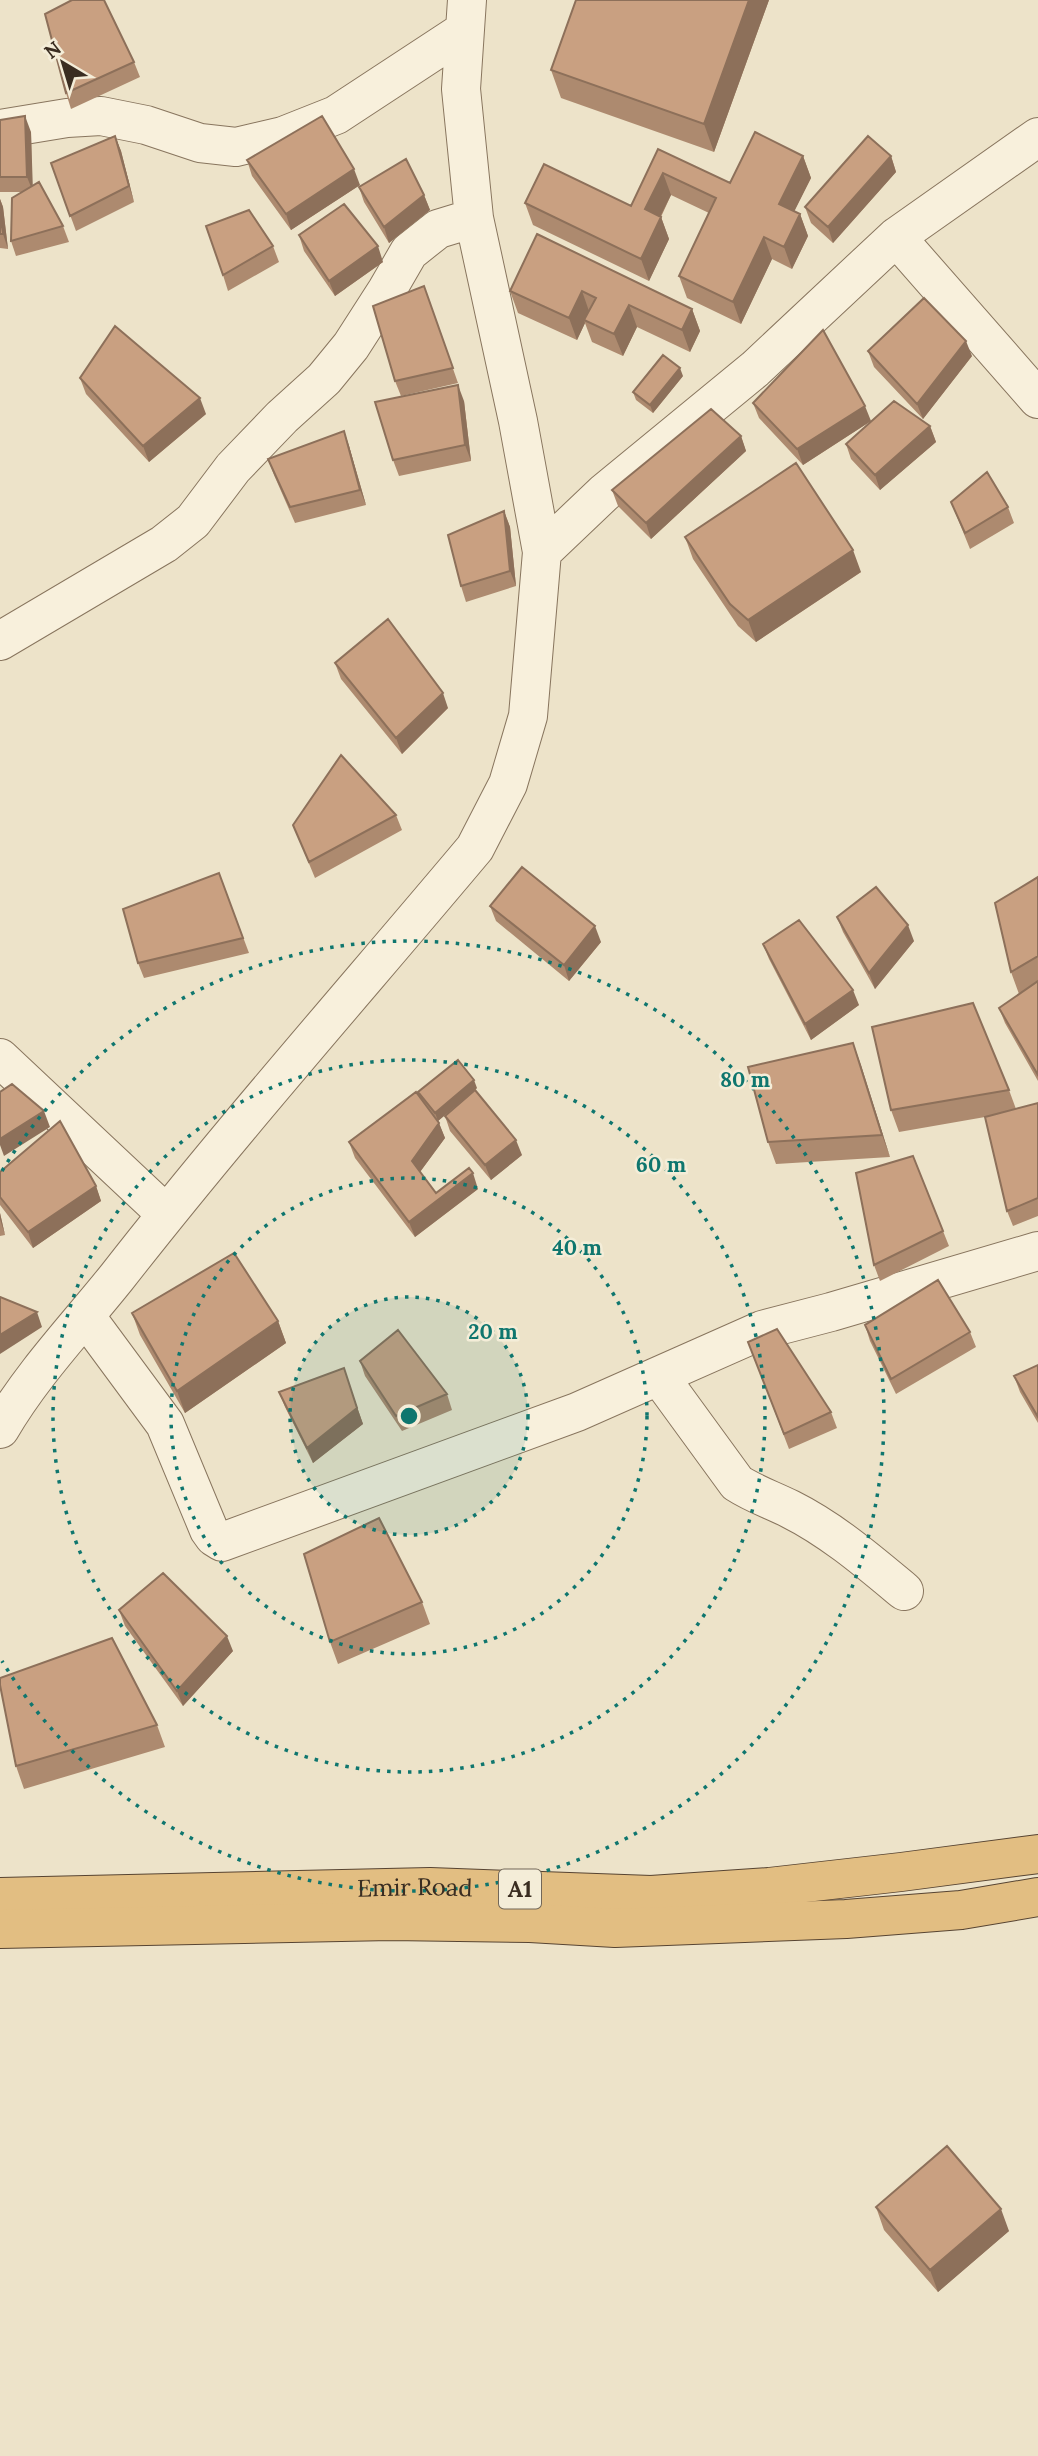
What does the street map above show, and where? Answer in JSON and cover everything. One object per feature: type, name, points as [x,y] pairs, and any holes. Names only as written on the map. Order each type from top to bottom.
[{"type":"highway","name":"Emir Road","points":[[0,1897],[430,1887],[651,1895],[782,1885],[1038,1854]]},
{"type":"highway","name":"Emir Road","points":[[0,1929],[391,1921],[530,1923],[628,1928],[846,1919],[961,1910],[1038,1897]]},
{"type":"street","points":[[0,129],[67,118],[101,116],[146,125],[201,143],[236,147],[283,136],[336,114],[465,15]]},
{"type":"street","points":[[0,1429],[18,1398],[86,1317],[166,1214],[475,848],[508,784],[528,716],[542,552],[518,421],[474,218],[461,89],[465,15]]},
{"type":"street","points":[[542,552],[604,493],[755,369],[896,237],[1038,137]]},
{"type":"street","points":[[0,641],[164,544],[193,521],[233,468],[282,416],[324,379],[351,346],[409,252],[438,229],[474,218]]},
{"type":"street","points":[[896,237],[1038,399]]},
{"type":"street","points":[[3,1065],[166,1214]]},
{"type":"street","points":[[86,1317],[165,1424],[209,1530],[222,1542],[577,1412],[762,1330],[1038,1251]]},
{"type":"street","points":[[659,1376],[737,1483],[753,1494],[790,1509],[836,1536],[904,1591]]},
{"type":"building","points":[[72,0],[104,0],[134,62],[66,93],[45,14]]},
{"type":"building","points":[[576,0],[749,0],[704,124],[551,70]]},
{"type":"building","points":[[25,116],[27,177],[0,177],[0,120]]},
{"type":"building","points":[[322,116],[354,169],[286,214],[247,160]]},
{"type":"building","points":[[755,132],[803,156],[779,204],[800,214],[784,247],[764,237],[733,302],[679,276],[716,198],[663,173],[645,209],[661,217],[641,259],[525,203],[544,164],[631,206],[658,149],[730,183]]},
{"type":"building","points":[[115,136],[129,186],[70,216],[51,163]]},
{"type":"building","points":[[868,136],[891,156],[828,227],[805,207]]},
{"type":"building","points":[[406,159],[424,195],[384,227],[359,187]]},
{"type":"building","points":[[39,182],[63,226],[11,241],[12,198]]},
{"type":"building","points":[[344,204],[378,246],[329,281],[299,235]]},
{"type":"building","points":[[249,210],[273,246],[223,275],[206,226]]},
{"type":"building","points":[[0,213],[3,234],[0,234]]},
{"type":"building","points":[[537,234],[692,309],[682,330],[629,305],[614,334],[584,320],[596,298],[582,291],[569,318],[510,291]]},
{"type":"building","points":[[424,286],[453,368],[395,381],[373,306]]},
{"type":"building","points":[[924,298],[966,341],[917,404],[868,351]]},
{"type":"building","points":[[115,326],[200,398],[143,446],[80,378]]},
{"type":"building","points":[[823,330],[865,406],[797,449],[753,403]]},
{"type":"building","points":[[663,355],[680,368],[650,405],[633,392]]},
{"type":"building","points":[[458,385],[465,445],[393,460],[375,402]]},
{"type":"building","points":[[894,401],[930,426],[875,475],[846,444]]},
{"type":"building","points":[[711,409],[741,436],[646,523],[612,490]]},
{"type":"building","points":[[344,431],[360,490],[290,507],[268,459]]},
{"type":"building","points":[[796,463],[853,550],[748,620],[730,604],[685,537]]},
{"type":"building","points":[[987,472],[1008,507],[965,533],[951,502]]},
{"type":"building","points":[[504,511],[510,571],[461,586],[448,535]]},
{"type":"building","points":[[388,619],[443,693],[396,738],[335,663]]},
{"type":"building","points":[[341,755],[396,815],[309,862],[293,825]]},
{"type":"building","points":[[522,867],[595,926],[564,965],[490,906]]},
{"type":"building","points":[[219,873],[243,938],[138,963],[123,909]]},
{"type":"building","points":[[1038,877],[1038,956],[1011,972],[995,903]]},
{"type":"building","points":[[876,887],[908,925],[869,973],[837,917]]},
{"type":"building","points":[[799,920],[853,990],[805,1024],[763,944]]},
{"type":"building","points":[[1038,981],[1038,1075],[999,1008]]},
{"type":"building","points":[[973,1003],[1009,1090],[891,1110],[872,1027]]},
{"type":"building","points":[[853,1043],[882,1135],[768,1142],[748,1067]]},
{"type":"building","points":[[458,1060],[474,1080],[435,1113],[418,1092]]},
{"type":"building","points":[[12,1084],[44,1111],[0,1139],[0,1092]]},
{"type":"building","points":[[475,1090],[516,1140],[485,1165],[445,1116]]},
{"type":"building","points":[[416,1092],[439,1123],[412,1161],[436,1193],[469,1168],[473,1173],[409,1222],[349,1142]]},
{"type":"building","points":[[1038,1103],[1038,1198],[1007,1211],[985,1117]]},
{"type":"building","points":[[60,1121],[96,1186],[28,1232],[0,1197],[0,1172]]},
{"type":"building","points":[[913,1156],[943,1231],[874,1265],[856,1173]]},
{"type":"building","points":[[234,1253],[278,1321],[177,1391],[132,1313]]},
{"type":"building","points":[[938,1280],[970,1332],[891,1379],[865,1325]]},
{"type":"building","points":[[0,1297],[37,1312],[0,1335]]},
{"type":"building","points":[[777,1329],[831,1412],[784,1434],[748,1342]]},
{"type":"building","points":[[398,1330],[447,1394],[396,1416],[360,1361]]},
{"type":"building","points":[[1038,1365],[1038,1417],[1014,1376]]},
{"type":"building","points":[[344,1368],[357,1408],[307,1448],[279,1392]]},
{"type":"building","points":[[379,1518],[422,1602],[330,1642],[304,1554]]},
{"type":"building","points":[[163,1573],[227,1636],[177,1691],[119,1610]]},
{"type":"building","points":[[112,1638],[157,1725],[16,1766],[0,1678]]},
{"type":"building","points":[[947,2146],[1001,2209],[930,2270],[876,2207]]}]
